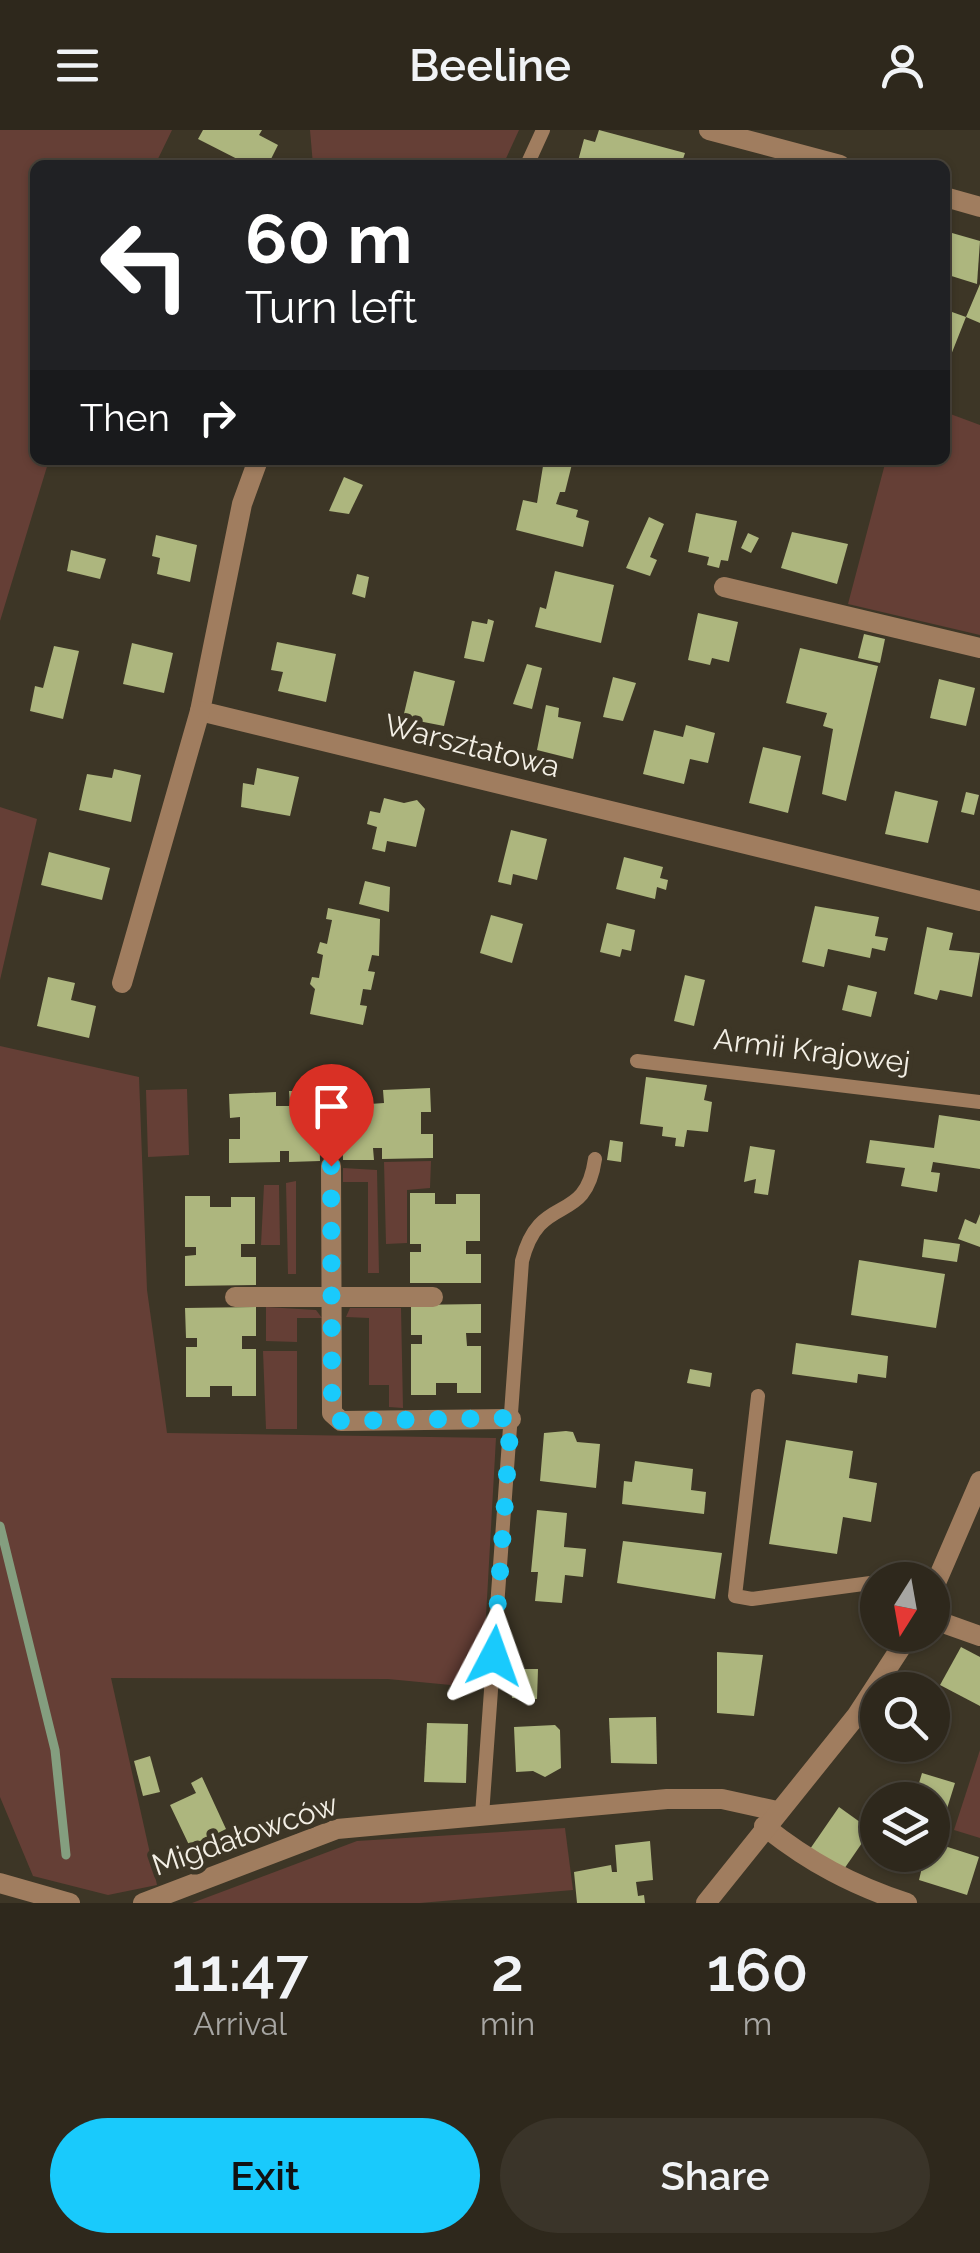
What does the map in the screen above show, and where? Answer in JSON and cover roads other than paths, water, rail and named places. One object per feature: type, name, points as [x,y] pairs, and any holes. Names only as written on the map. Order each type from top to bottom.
[{"type":"street","points":[[709,130],[821,160]]},
{"type":"street","points":[[950,198],[980,207]]},
{"type":"street","points":[[122,983],[200,711],[242,504],[256,465]]},
{"type":"street","points":[[724,587],[980,648]]},
{"type":"street","name":"Warsztatowa","points":[[200,711],[980,901]]},
{"type":"street","points":[[331,1166],[332,1414],[341,1421],[511,1418]]},
{"type":"street","points":[[235,1298],[433,1297]]},
{"type":"street","points":[[945,1562],[980,1480]]},
{"type":"street","points":[[950,1625],[980,1636]]},
{"type":"street","points":[[706,1903],[857,1715],[898,1652]]},
{"type":"street","name":"Migdałowców","points":[[146,1903],[337,1829],[685,1799],[746,1802],[771,1818]]},
{"type":"street","points":[[771,1818],[808,1860],[856,1886],[906,1903]]},
{"type":"street","points":[[0,1882],[70,1903]]},
{"type":"lane","points":[[529,160],[543,130]]},
{"type":"lane","name":"Armii Krajowej","points":[[637,1061],[980,1102]]},
{"type":"lane","points":[[482,1815],[522,1261],[529,1233],[544,1217],[583,1198],[592,1183],[595,1160]]},
{"type":"lane","points":[[758,1396],[735,1596],[752,1600],[860,1585]]},
{"type":"waterway","points":[[0,1526],[55,1750],[66,1855]]}]
